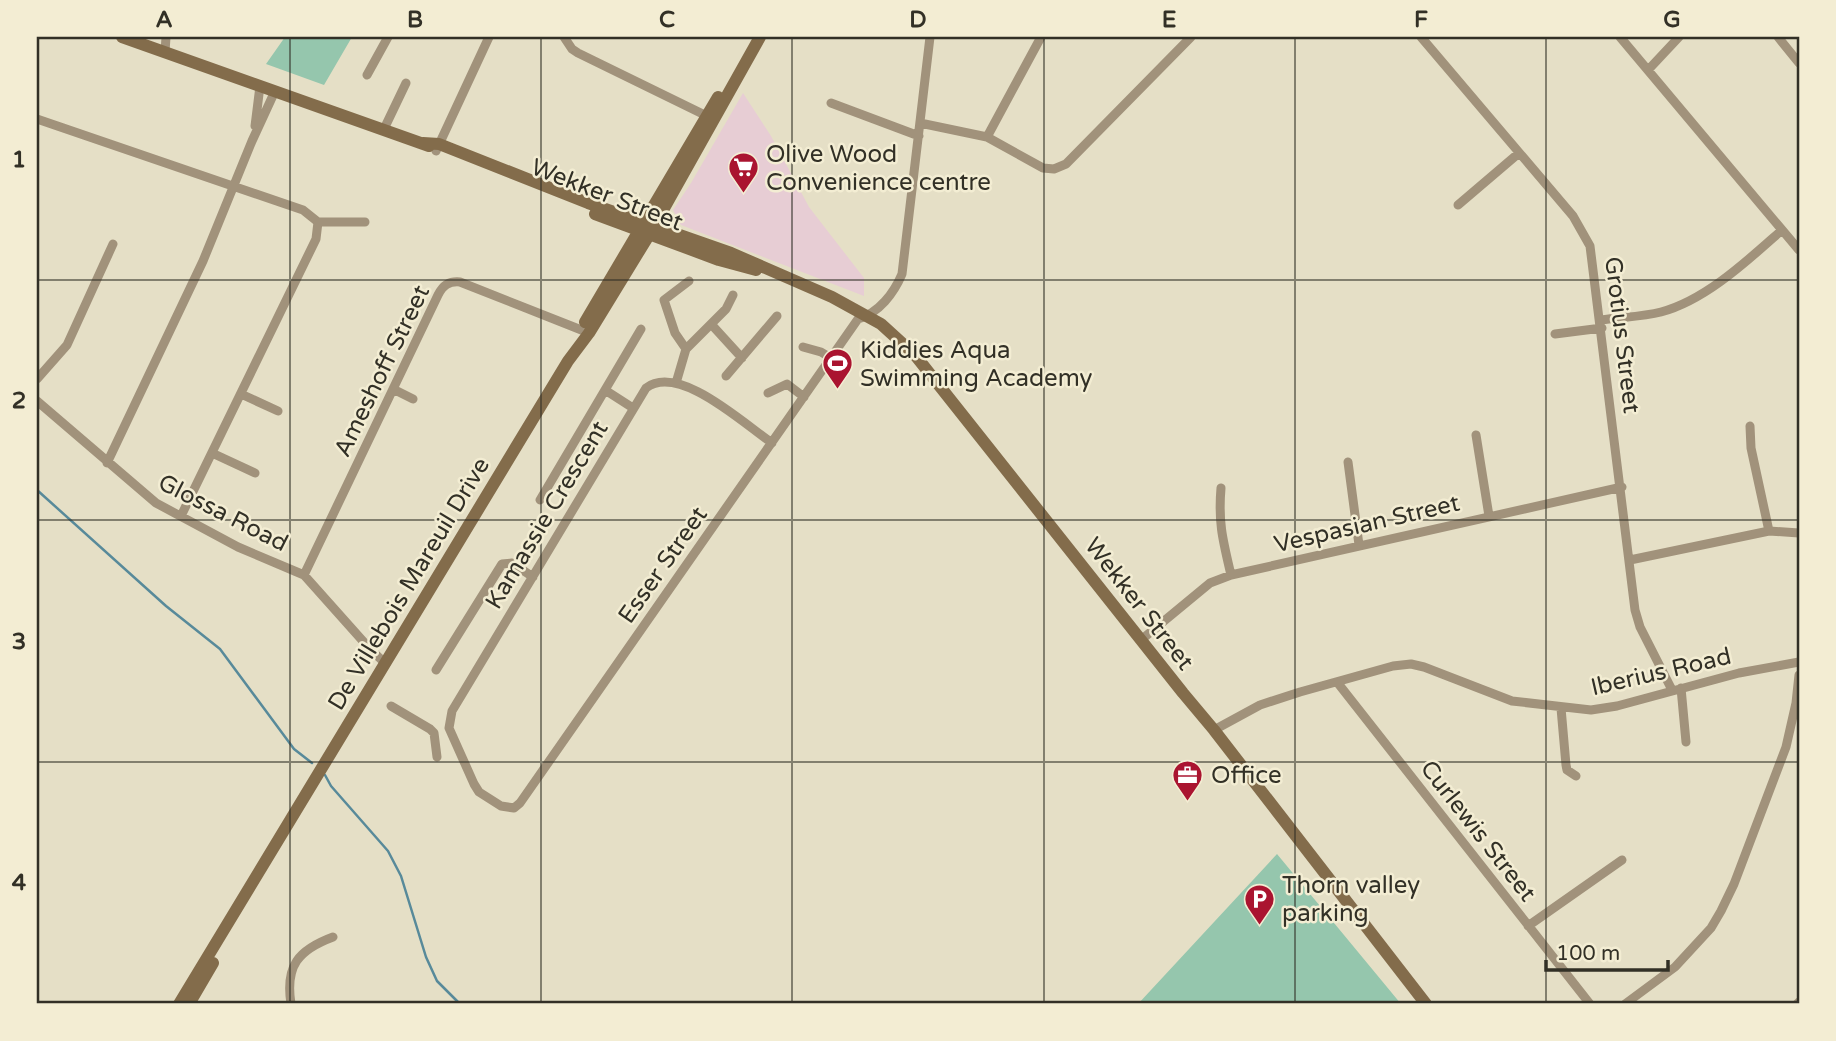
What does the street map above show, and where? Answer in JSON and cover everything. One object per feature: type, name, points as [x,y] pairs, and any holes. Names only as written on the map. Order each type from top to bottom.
[{"type":"street","name":"Wekker Street","points":[[122,37],[438,148],[588,204],[646,229],[732,253],[832,297],[881,324],[915,355],[1214,730],[1426,1004]]},
{"type":"street","points":[[165,52],[166,37]]},
{"type":"street","points":[[367,75],[388,37]]},
{"type":"street","points":[[438,148],[489,37]]},
{"type":"street","points":[[564,37],[572,49],[711,118]]},
{"type":"street","name":"De Villebois Mareuil Drive","points":[[179,1004],[568,361],[757,37]]},
{"type":"street","name":"Esser Street","points":[[449,727],[480,792],[504,807],[514,808],[520,803],[858,319],[869,316],[891,293],[902,274],[930,37]]},
{"type":"street","points":[[987,136],[1041,37]]},
{"type":"street","points":[[920,123],[987,136],[1043,168],[1059,168],[1191,37]]},
{"type":"street","name":"Grotius Street","points":[[1421,37],[1573,216],[1585,234],[1593,257],[1637,617],[1676,689]]},
{"type":"street","points":[[1620,37],[1799,250]]},
{"type":"street","points":[[1649,69],[1679,37]]},
{"type":"street","points":[[1778,37],[1799,63]]},
{"type":"street","points":[[384,129],[406,83]]},
{"type":"street","points":[[252,141],[260,86]]},
{"type":"street","points":[[107,463],[203,261],[232,187],[275,91]]},
{"type":"street","points":[[831,103],[919,136]]},
{"type":"street","points":[[37,119],[303,210],[318,222],[365,222]]},
{"type":"street","points":[[1458,201],[1518,151]]},
{"type":"street","points":[[181,516],[316,239],[318,222]]},
{"type":"street","points":[[1555,334],[1656,313],[1693,297],[1728,276],[1782,230]]},
{"type":"street","points":[[37,379],[67,345],[113,244]]},
{"type":"street","name":"Ameshoff Street","points":[[304,575],[442,288],[453,281],[585,331]]},
{"type":"street","points":[[686,349],[675,333],[664,300],[689,281]]},
{"type":"street","points":[[733,295],[726,309],[686,349],[676,383],[695,389],[772,443]]},
{"type":"street","points":[[726,376],[777,316]]},
{"type":"street","points":[[711,324],[742,358]]},
{"type":"street","points":[[540,500],[641,329]]},
{"type":"street","points":[[803,347],[831,358]]},
{"type":"street","name":"Kamassie Crescent","points":[[449,727],[452,711],[642,392],[651,384],[660,381],[676,383]]},
{"type":"street","points":[[768,393],[787,384],[804,397]]},
{"type":"street","points":[[394,389],[413,399]]},
{"type":"street","points":[[605,390],[633,408]]},
{"type":"street","points":[[241,394],[278,411]]},
{"type":"street","name":"Glossa Road","points":[[37,401],[156,503],[238,547],[304,575],[386,664]]},
{"type":"street","points":[[1750,426],[1751,448],[1769,531]]},
{"type":"street","points":[[1476,435],[1489,516]]},
{"type":"street","points":[[212,453],[256,473]]},
{"type":"street","points":[[1348,462],[1359,545]]},
{"type":"street","points":[[1221,488],[1218,512],[1231,575]]},
{"type":"street","name":"Vespasian Street","points":[[1141,639],[1210,583],[1231,575],[1622,488]]},
{"type":"street","points":[[1630,560],[1769,531],[1799,533]]},
{"type":"street","points":[[436,670],[502,564],[507,561],[512,563],[533,577]]},
{"type":"street","name":"Iberius Road","points":[[1214,730],[1260,705],[1377,670],[1411,664],[1512,701],[1561,708],[1604,709],[1739,673],[1799,662]]},
{"type":"street","points":[[1625,1004],[1675,967],[1711,928],[1721,911],[1734,884],[1786,747],[1799,675]]},
{"type":"street","name":"Curlewis Street","points":[[1337,682],[1590,1004]]},
{"type":"street","points":[[1676,689],[1686,742]]},
{"type":"street","points":[[391,706],[426,725],[434,733],[437,757]]},
{"type":"street","points":[[1561,708],[1567,770],[1576,776]]},
{"type":"street","points":[[434,733],[449,727]]},
{"type":"street","name":"De Villebois Mareuil Drive","points":[[189,1004],[286,828]]},
{"type":"street","points":[[1528,926],[1622,860]]},
{"type":"street","points":[[291,1004],[289,982],[297,960],[313,944],[333,937]]},
{"type":"shaded area","name":"Olive Wood Convenience centre","points":[[743,93],[771,136],[809,207],[864,278],[864,296],[681,225],[673,210]]},
{"type":"green space","points":[[285,37],[352,37],[324,85],[266,64]]},
{"type":"green space","points":[[1277,854],[1401,1004],[1138,1004]]},
{"type":"waterway","points":[[37,490],[166,606],[220,649],[294,749],[312,763]]},
{"type":"waterway","points":[[325,775],[331,786],[388,851],[401,876],[426,957],[437,981],[460,1004]]},
{"type":"place","name":"Olive Wood Convenience centre","points":[[743,195]]},
{"type":"place","name":"Kiddies Aqua Swimming Academy","points":[[837,391]]},
{"type":"place","name":"Office","points":[[1188,802]]},
{"type":"place","name":"Thorn valley parking","points":[[1259,926]]}]
